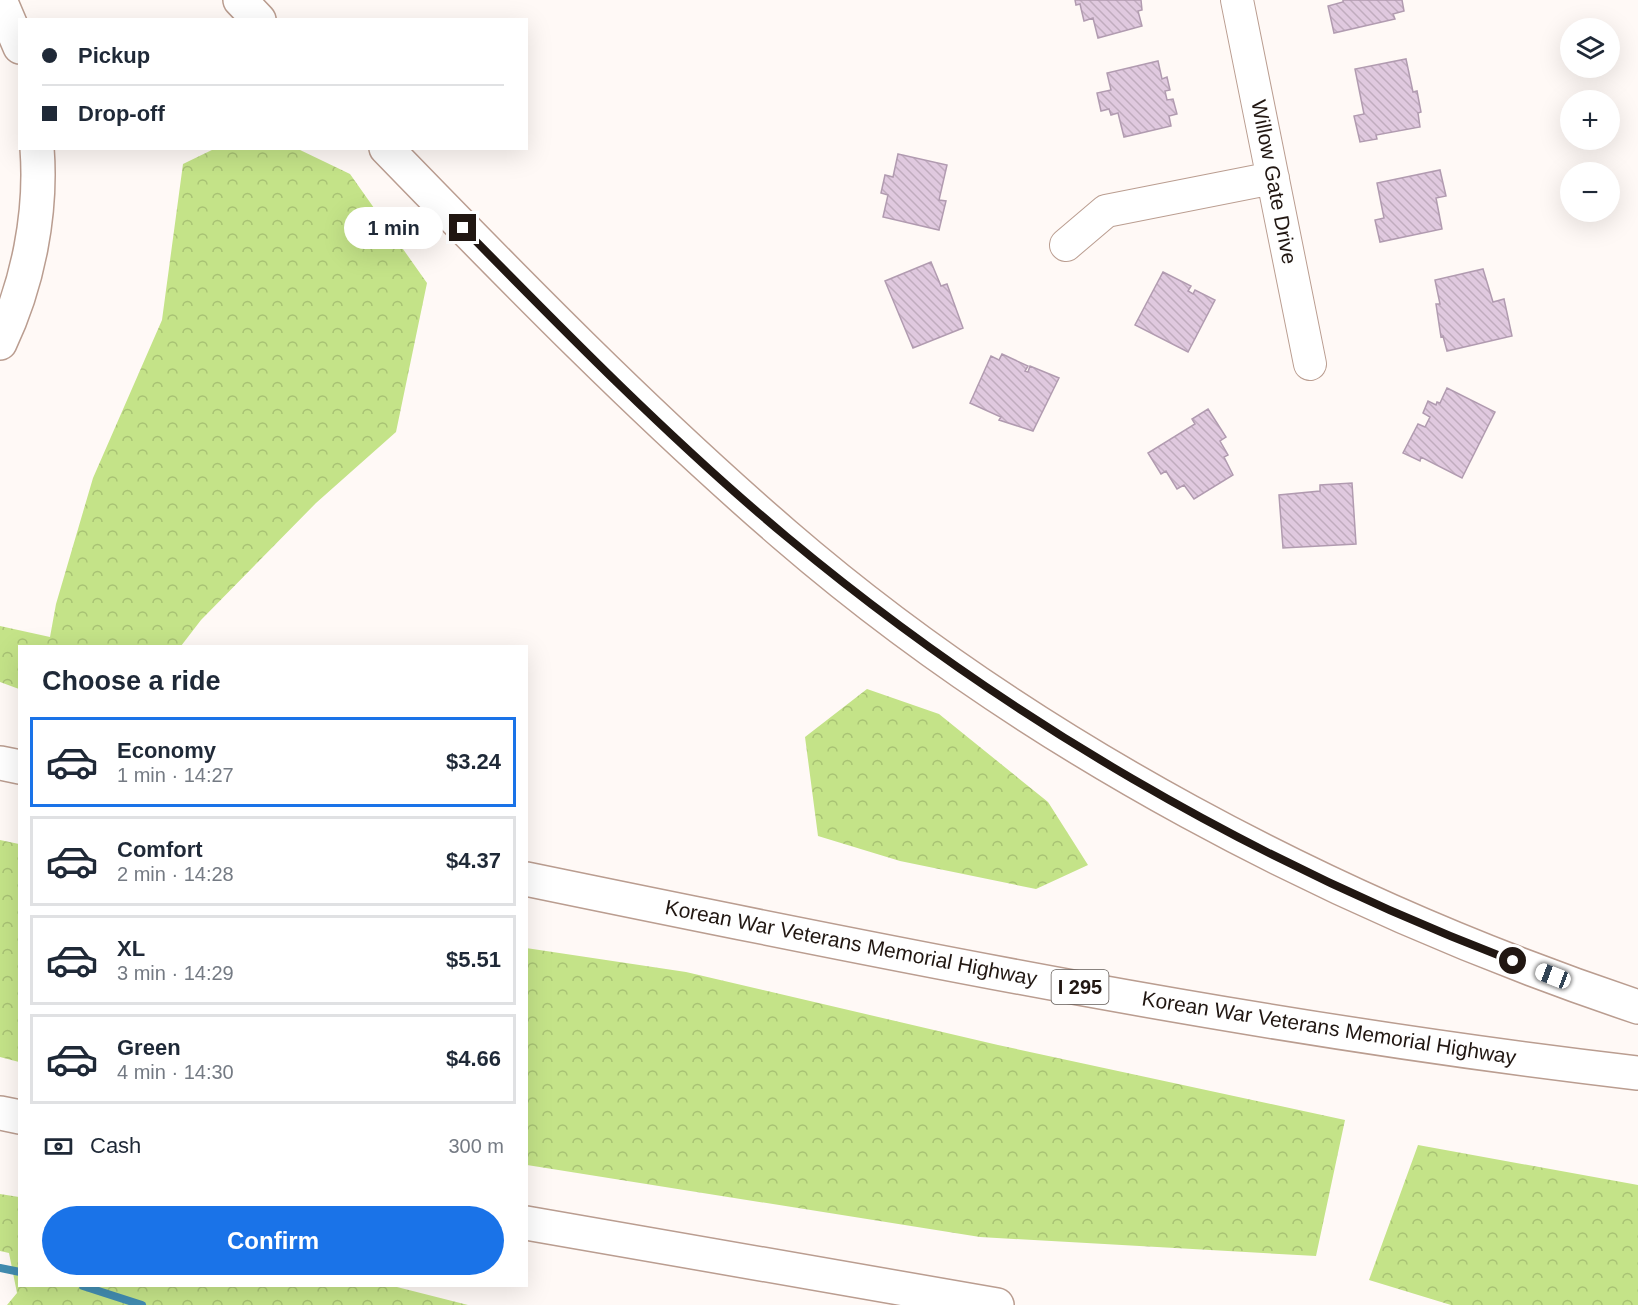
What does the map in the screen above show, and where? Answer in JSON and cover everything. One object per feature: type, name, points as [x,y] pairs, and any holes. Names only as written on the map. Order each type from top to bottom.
[{"type":"highway","points":[[0,0],[18,42]]},
{"type":"highway","points":[[240,0],[257,18]]},
{"type":"highway","points":[[0,343],[23,281],[29,254],[36,207],[37,150]]},
{"type":"highway","points":[[388,150],[494,259],[673,433],[787,537],[919,640],[1016,707],[1142,785],[1237,836],[1327,880],[1434,931],[1638,1007]]},
{"type":"highway","points":[[0,763],[18,767]]},
{"type":"highway","name":"Korean War Veterans Memorial Highway","points":[[528,879],[800,936],[1255,1018],[1495,1056],[1638,1073]]},
{"type":"highway","points":[[0,1113],[18,1117]]},
{"type":"highway","points":[[528,1223],[997,1305]]},
{"type":"street","name":"Willow Gate Drive","points":[[1238,0],[1310,364]]},
{"type":"street","points":[[1066,245],[1106,211],[1273,178]]},
{"type":"green space","points":[[212,150],[300,150],[350,174],[427,283],[396,432],[316,503],[201,620],[182,645],[18,645],[18,689],[0,682],[0,626],[50,637],[56,604],[93,478],[162,320],[183,164]]},
{"type":"green space","points":[[867,689],[939,714],[1048,802],[1088,865],[1036,889],[900,861],[818,836],[805,737]]},
{"type":"green space","points":[[0,840],[18,844],[18,1062],[0,1057]]},
{"type":"green space","points":[[528,948],[686,972],[998,1045],[1345,1120],[1316,1256],[980,1237],[528,1165]]},
{"type":"green space","points":[[1418,1145],[1638,1185],[1638,1305],[1451,1305],[1369,1280]]},
{"type":"green space","points":[[0,1194],[18,1197],[18,1287],[397,1287],[468,1305],[7,1305],[17,1293],[9,1253],[0,1251]]},
{"type":"building","points":[[1075,0],[1141,0],[1142,10],[1138,11],[1142,26],[1098,38],[1093,18],[1084,21],[1080,4],[1076,5]]},
{"type":"building","points":[[1343,0],[1402,0],[1404,11],[1393,14],[1395,19],[1334,33],[1328,6],[1343,2]]},
{"type":"building","points":[[1406,59],[1413,92],[1417,91],[1421,112],[1418,113],[1420,127],[1376,135],[1377,139],[1360,142],[1354,116],[1364,114],[1355,69]]},
{"type":"building","points":[[1158,61],[1162,79],[1167,77],[1170,90],[1165,91],[1167,100],[1173,99],[1177,114],[1169,116],[1171,126],[1124,137],[1118,113],[1111,115],[1109,109],[1101,111],[1097,93],[1111,90],[1107,73]]},
{"type":"building","points":[[898,154],[947,165],[939,200],[946,201],[939,230],[883,217],[888,195],[881,193],[885,175],[893,177]]},
{"type":"building","points":[[1440,170],[1446,196],[1436,198],[1442,229],[1380,242],[1375,220],[1384,218],[1377,183]]},
{"type":"building","points":[[931,262],[941,286],[947,284],[963,328],[913,348],[885,281]]},
{"type":"building","points":[[1483,269],[1493,302],[1504,299],[1512,336],[1447,351],[1443,336],[1441,337],[1436,304],[1440,304],[1435,280]]},
{"type":"building","points":[[1163,272],[1191,286],[1188,291],[1193,294],[1195,290],[1215,300],[1188,352],[1135,325]]},
{"type":"building","points":[[1002,354],[1028,366],[1025,371],[1028,372],[1030,366],[1059,378],[1033,431],[999,420],[1001,417],[970,403],[991,356],[999,360]]},
{"type":"building","points":[[1447,388],[1495,412],[1462,478],[1421,457],[1420,461],[1403,453],[1418,424],[1425,427],[1430,417],[1423,413],[1428,401],[1436,405],[1437,402],[1440,403]]},
{"type":"building","points":[[1208,409],[1226,437],[1220,441],[1228,455],[1224,457],[1233,475],[1194,499],[1184,485],[1177,489],[1166,471],[1161,474],[1148,453],[1195,424],[1192,419]]},
{"type":"building","points":[[1352,483],[1356,544],[1283,548],[1279,495],[1320,491],[1320,485]]},
{"type":"waterway","points":[[0,1268],[18,1272]]},
{"type":"waterway","points":[[86,1287],[142,1305]]},
{"type":"route","points":[[463,228],[673,433],[787,537],[919,640],[1016,707],[1142,785],[1237,836],[1337,885],[1434,931],[1513,961]]}]
